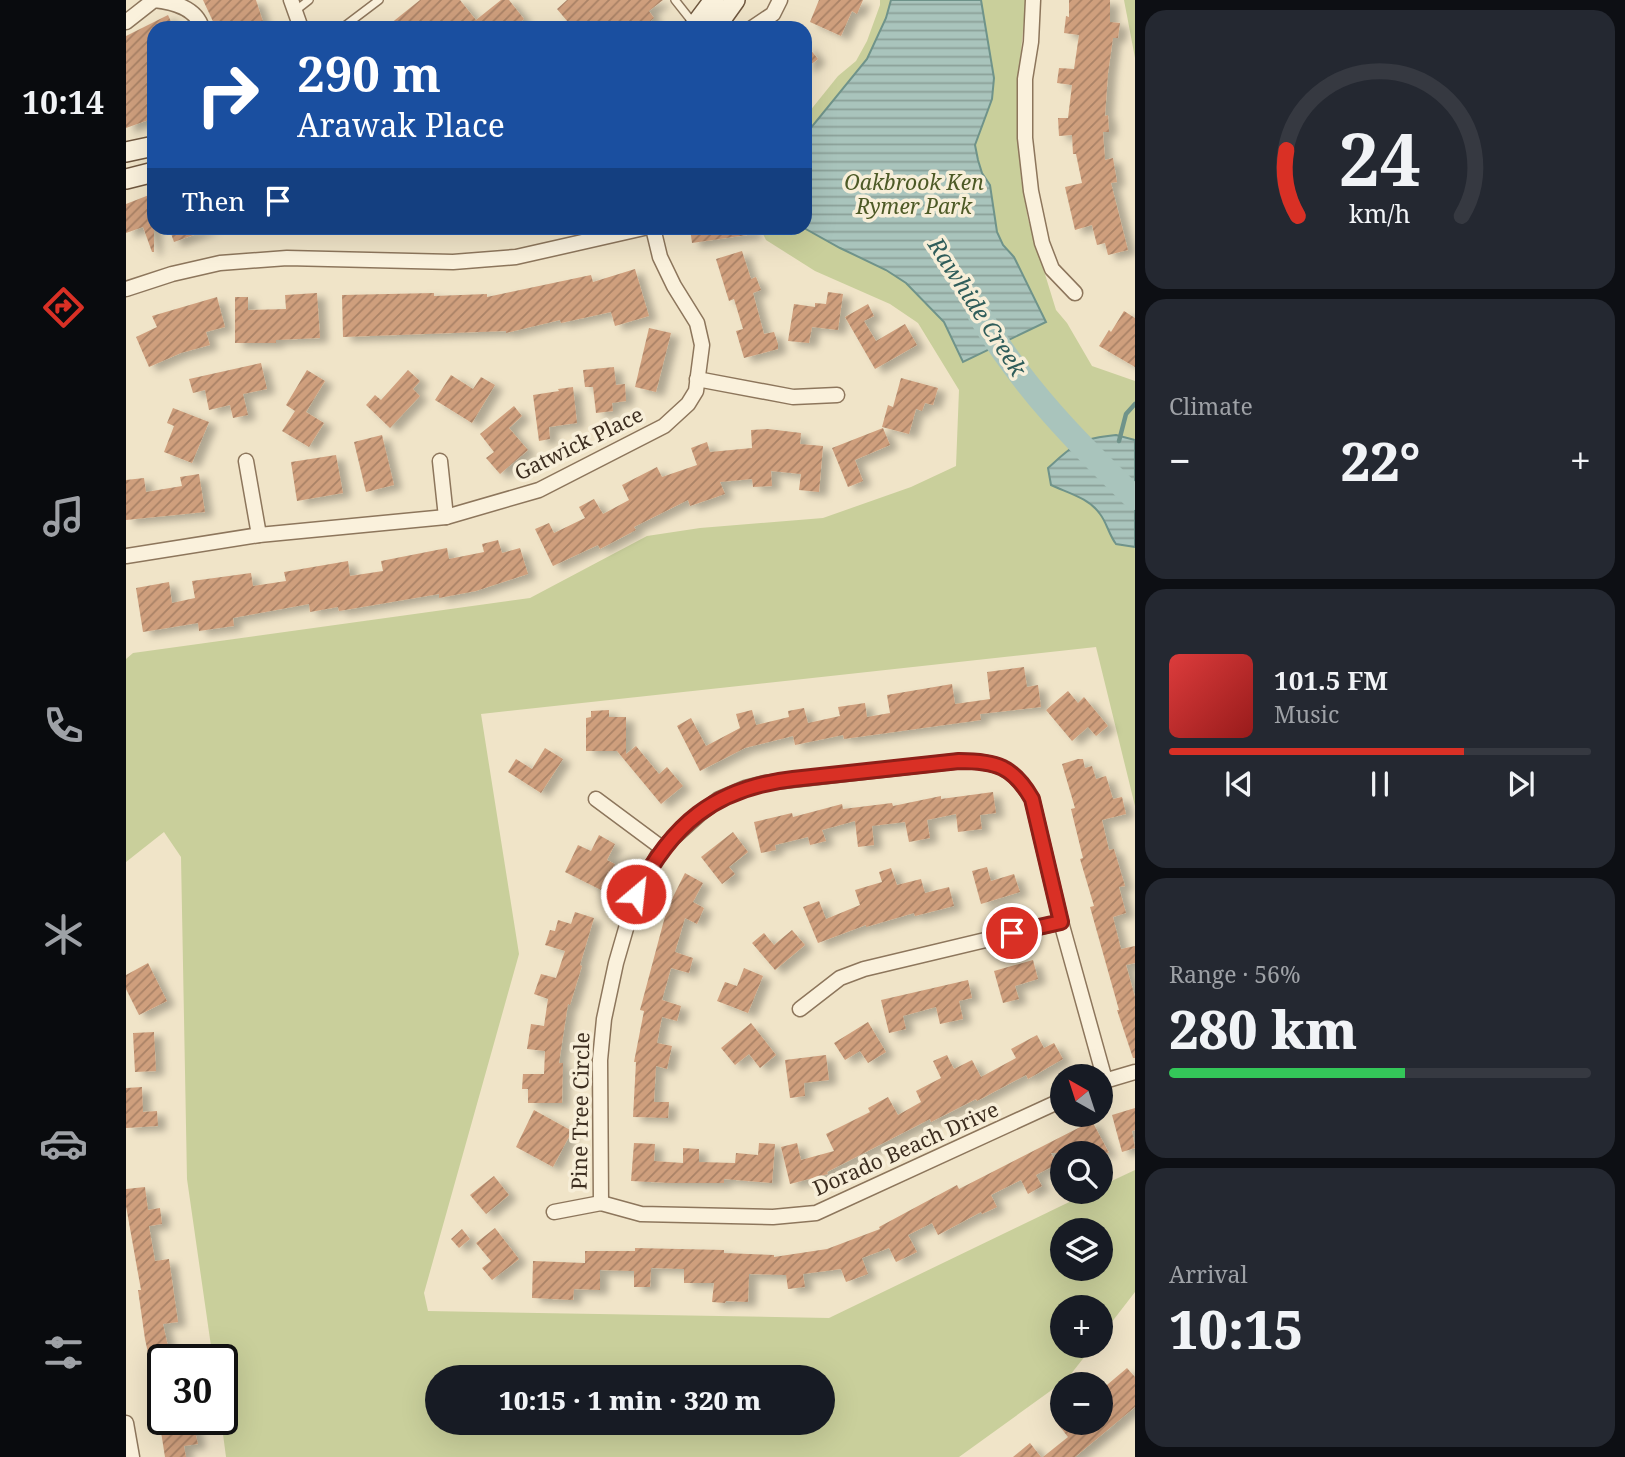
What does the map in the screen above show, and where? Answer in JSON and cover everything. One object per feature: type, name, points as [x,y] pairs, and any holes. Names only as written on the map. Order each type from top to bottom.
[{"type":"street","points":[[126,22],[154,0],[176,3],[199,21]]},
{"type":"street","points":[[698,21],[714,0]]},
{"type":"street","points":[[726,21],[734,0]]},
{"type":"street","points":[[762,21],[773,14],[780,0]]},
{"type":"street","points":[[1033,0],[1031,42],[1025,79],[1024,138],[1031,191],[1042,243],[1052,269],[1075,293]]},
{"type":"street","points":[[126,152],[147,148]]},
{"type":"street","points":[[126,179],[147,174]]},
{"type":"street","points":[[126,289],[172,274],[220,263],[287,258],[453,262],[516,257],[613,235]]},
{"type":"street","name":"Gatwick Place","points":[[126,556],[260,535],[446,517],[539,490],[664,426],[688,404],[696,391],[702,345],[697,323],[666,271],[654,235]]},
{"type":"street","points":[[697,379],[793,397],[837,395]]},
{"type":"street","points":[[246,461],[260,535]]},
{"type":"street","points":[[440,461],[446,517]]},
{"type":"street","name":"Pine Tree Circle","points":[[601,1203],[600,1060],[604,1019],[616,963],[636,894],[662,848],[680,830],[719,799],[765,783],[959,761],[984,761],[1009,770],[1022,783],[1032,799],[1099,1064]]},
{"type":"street","points":[[596,799],[662,848]]},
{"type":"street","points":[[800,1009],[840,978],[864,969],[1061,922]]},
{"type":"street","points":[[1113,1078],[1135,1072]]},
{"type":"street","name":"Dorado Beach Drive","points":[[554,1212],[601,1203],[641,1214],[773,1217],[816,1213],[1050,1106]]},
{"type":"street","points":[[126,1425],[132,1457]]},
{"type":"lane","points":[[293,5],[309,0]]},
{"type":"lane","points":[[351,21],[379,0]]},
{"type":"lane","points":[[675,0],[690,21]]},
{"type":"green space","points":[[880,0],[1026,0],[1017,92],[1021,178],[1028,219],[1056,310],[1067,323],[1092,366],[1135,381],[1135,806],[1096,647],[481,714],[519,954],[424,1293],[428,1311],[829,1318],[1065,1204],[1113,1204],[1113,1180],[1135,1170],[1135,1292],[1113,1320],[1113,1295],[1050,1295],[1050,1358],[1084,1358],[1073,1372],[1050,1372],[1050,1391],[959,1457],[226,1457],[223,1435],[238,1435],[238,1344],[211,1344],[187,1179],[181,857],[164,832],[126,862],[126,659],[133,653],[530,598],[647,536],[700,528],[823,518],[911,487],[956,466],[959,390],[918,323],[890,304],[815,271],[766,240],[764,235],[812,235],[812,108],[838,76],[856,61],[867,41]]},
{"type":"green space","points":[[1124,0],[1135,0],[1135,58]]},
{"type":"water","name":"Oakbrook Ken Rymer Park","points":[[891,0],[981,0],[994,78],[992,99],[975,145],[978,160],[990,185],[997,232],[1003,245],[1014,257],[1046,322],[963,362],[944,322],[906,283],[812,232],[812,126],[867,59],[886,18]]},
{"type":"water","points":[[1116,435],[1135,440],[1135,547],[1116,544],[1095,508],[1078,496],[1051,485],[1048,468],[1078,444],[1093,438]]},
{"type":"building","points":[[203,0],[256,0],[263,21],[213,21]]},
{"type":"building","points":[[420,0],[460,0],[476,20],[501,0],[509,0],[524,19],[522,21],[394,21]]},
{"type":"building","points":[[567,0],[663,0],[649,11],[654,18],[650,21],[567,21],[557,9]]},
{"type":"building","points":[[819,0],[863,0],[857,14],[852,11],[841,36],[810,21]]},
{"type":"building","points":[[1069,0],[1110,0],[1110,22],[1120,23],[1118,38],[1113,38],[1108,73],[1105,116],[1108,115],[1109,132],[1103,132],[1105,160],[1113,158],[1117,182],[1111,183],[1128,250],[1108,255],[1105,243],[1097,245],[1092,225],[1075,230],[1065,187],[1082,183],[1076,154],[1073,154],[1072,135],[1059,136],[1058,118],[1068,118],[1072,85],[1057,83],[1059,68],[1074,69],[1079,35],[1064,33],[1066,16],[1069,17]]},
{"type":"building","points":[[168,15],[171,21],[156,21]]},
{"type":"building","points":[[147,26],[147,120],[126,128],[126,36]]},
{"type":"building","points":[[812,52],[818,59],[812,64]]},
{"type":"building","points":[[147,196],[147,235],[154,235],[154,252],[143,227],[126,233],[126,204]]},
{"type":"building","points":[[172,235],[193,235],[174,242]]},
{"type":"building","points":[[691,235],[747,235],[692,243]]},
{"type":"building","points":[[742,251],[751,279],[756,277],[761,290],[753,293],[764,334],[774,332],[778,344],[778,349],[744,358],[736,331],[743,329],[734,299],[729,301],[716,259]]},
{"type":"building","points":[[635,269],[649,316],[615,326],[611,312],[561,323],[560,320],[506,333],[343,337],[342,295],[434,293],[434,296],[487,294],[487,297],[591,275],[593,282]]},
{"type":"building","points":[[828,292],[843,294],[838,330],[812,327],[809,343],[788,341],[794,304],[815,307],[815,303],[826,304]]},
{"type":"building","points":[[317,293],[320,338],[276,340],[276,343],[235,343],[235,297],[248,297],[248,310],[286,309],[285,295]]},
{"type":"building","points":[[217,297],[225,327],[206,332],[210,345],[181,353],[149,367],[136,337],[157,327],[152,316]]},
{"type":"building","points":[[868,304],[874,316],[864,321],[876,341],[905,324],[917,345],[875,369],[845,317]]},
{"type":"building","points":[[1124,311],[1135,318],[1135,367],[1099,346]]},
{"type":"building","points":[[649,328],[671,333],[656,392],[635,387]]},
{"type":"building","points":[[261,363],[267,389],[243,394],[248,415],[233,418],[230,405],[209,410],[205,390],[193,393],[189,379]]},
{"type":"building","points":[[614,367],[616,385],[625,384],[626,401],[612,403],[613,411],[596,413],[593,387],[585,387],[583,370]]},
{"type":"building","points":[[307,370],[325,381],[306,412],[324,423],[309,447],[282,431],[295,411],[286,405]]},
{"type":"building","points":[[408,370],[420,381],[413,389],[420,396],[390,428],[366,405],[375,395],[381,400]]},
{"type":"building","points":[[451,375],[473,389],[481,377],[495,385],[472,423],[435,400]]},
{"type":"building","points":[[901,378],[938,388],[933,405],[925,403],[922,411],[916,409],[909,434],[882,427],[888,405],[893,407]]},
{"type":"building","points":[[573,387],[577,423],[549,427],[550,439],[539,441],[533,395]]},
{"type":"building","points":[[514,406],[522,416],[509,428],[528,450],[500,474],[486,458],[494,452],[480,434]]},
{"type":"building","points":[[173,408],[209,422],[192,463],[164,452],[174,426],[167,423]]},
{"type":"building","points":[[883,428],[890,445],[855,460],[863,481],[848,487],[832,448]]},
{"type":"building","points":[[751,430],[801,433],[800,444],[823,446],[819,492],[799,490],[801,474],[771,471],[772,486],[753,487],[752,479],[720,482],[725,494],[690,506],[688,500],[634,527],[636,530],[600,549],[598,545],[553,566],[535,529],[549,523],[554,533],[585,518],[579,507],[594,499],[603,514],[629,500],[622,485],[657,467],[662,477],[697,465],[691,448],[707,442],[710,452],[752,448]]},
{"type":"building","points":[[382,435],[394,485],[366,492],[354,442]]},
{"type":"building","points":[[336,455],[343,493],[297,501],[291,462]]},
{"type":"building","points":[[199,474],[205,512],[126,520],[126,480],[144,478],[146,492],[182,486],[180,477]]},
{"type":"building","points":[[498,540],[502,553],[520,548],[528,574],[476,591],[439,598],[439,594],[339,611],[338,607],[310,612],[309,604],[233,618],[234,626],[199,631],[198,623],[143,632],[136,588],[169,582],[172,603],[195,598],[192,581],[251,573],[253,586],[286,581],[284,572],[348,561],[350,576],[383,571],[381,561],[447,548],[449,559],[484,552],[482,544]]},
{"type":"building","points":[[1024,667],[1027,687],[1038,685],[1041,707],[980,714],[981,720],[844,739],[843,735],[795,745],[793,736],[745,748],[700,771],[677,726],[691,718],[706,746],[740,728],[736,714],[752,710],[756,725],[789,717],[788,711],[804,708],[808,723],[840,716],[838,707],[865,703],[867,717],[890,713],[887,695],[952,684],[955,704],[990,699],[987,672]]},
{"type":"building","points":[[1068,691],[1078,703],[1084,697],[1108,726],[1096,736],[1088,727],[1072,741],[1046,710]]},
{"type":"building","points":[[609,710],[609,717],[626,717],[626,754],[636,746],[659,774],[667,767],[683,786],[661,804],[617,751],[586,751],[586,718],[591,717],[591,711]]},
{"type":"building","points":[[545,748],[563,759],[541,793],[508,772],[516,759],[532,769]]},
{"type":"building","points":[[1083,759],[1085,768],[1092,766],[1096,779],[1106,776],[1113,799],[1122,797],[1126,814],[1102,820],[1109,850],[1114,849],[1125,886],[1119,887],[1126,913],[1113,917],[1121,949],[1135,946],[1135,963],[1126,965],[1135,997],[1135,1058],[1117,1010],[1090,907],[1094,906],[1080,859],[1083,858],[1071,809],[1075,808],[1062,764]]},
{"type":"building","points":[[993,792],[996,813],[980,815],[982,829],[958,832],[956,814],[927,820],[930,838],[909,842],[905,822],[872,826],[874,845],[858,847],[855,821],[822,830],[826,841],[810,845],[808,837],[775,845],[776,850],[761,853],[754,822],[792,813],[793,817],[842,804],[843,809],[892,803],[893,806],[941,796],[941,799]]},
{"type":"building","points":[[733,832],[748,852],[729,867],[735,874],[722,884],[701,857]]},
{"type":"building","points":[[599,835],[615,844],[607,860],[615,864],[601,890],[565,872],[578,845],[591,851]]},
{"type":"building","points":[[987,867],[991,881],[1014,874],[1020,892],[981,904],[972,871]]},
{"type":"building","points":[[891,868],[897,885],[921,879],[925,893],[949,887],[954,906],[866,925],[818,943],[803,907],[819,901],[826,919],[860,905],[855,890],[882,882],[879,872]]},
{"type":"building","points":[[685,873],[703,883],[693,902],[704,908],[697,924],[685,918],[675,952],[693,958],[689,973],[671,968],[662,1000],[681,1006],[677,1021],[662,1017],[657,1043],[672,1046],[667,1069],[656,1066],[654,1102],[669,1102],[668,1118],[633,1117],[634,1062],[644,1011],[640,1010],[667,909]]},
{"type":"building","points":[[575,912],[594,918],[580,965],[582,966],[570,1005],[568,1004],[559,1063],[563,1063],[562,1103],[528,1103],[528,1089],[522,1089],[523,1074],[544,1074],[545,1051],[527,1049],[531,1024],[544,1026],[548,999],[534,994],[541,974],[556,978],[565,951],[545,945],[550,930],[555,931],[558,920],[571,924]]},
{"type":"building","points":[[792,930],[805,945],[775,970],[752,943],[764,933],[774,945]]},
{"type":"building","points":[[1033,960],[1038,979],[1015,986],[1019,999],[1003,1003],[994,971]]},
{"type":"building","points":[[148,963],[167,1001],[139,1015],[126,989],[126,975]]},
{"type":"building","points":[[744,968],[763,976],[748,1013],[717,1001],[725,982],[737,986]]},
{"type":"building","points":[[968,980],[972,998],[959,1001],[963,1019],[940,1024],[936,1007],[903,1016],[906,1029],[889,1033],[881,1000]]},
{"type":"building","points":[[868,1022],[886,1052],[868,1063],[860,1051],[845,1060],[834,1043]]},
{"type":"building","points":[[751,1023],[776,1055],[760,1068],[749,1054],[735,1065],[721,1048]]},
{"type":"building","points":[[154,1032],[156,1071],[135,1072],[133,1033]]},
{"type":"building","points":[[1037,1035],[1044,1048],[1054,1043],[1063,1059],[1050,1064],[1028,1079],[1026,1075],[977,1101],[976,1099],[931,1122],[930,1119],[827,1172],[828,1174],[790,1184],[781,1147],[797,1143],[801,1160],[834,1151],[826,1134],[870,1112],[868,1108],[888,1097],[898,1115],[921,1102],[916,1091],[941,1078],[933,1061],[947,1055],[954,1069],[972,1060],[981,1077],[1016,1058],[1011,1049]]},
{"type":"building","points":[[826,1055],[829,1080],[804,1083],[805,1096],[790,1098],[785,1060]]},
{"type":"building","points":[[142,1087],[143,1112],[157,1111],[158,1126],[126,1128],[126,1088]]},
{"type":"building","points":[[1135,1108],[1135,1130],[1132,1131],[1135,1148],[1122,1152],[1113,1115]]},
{"type":"building","points":[[534,1110],[572,1131],[553,1167],[516,1147]]},
{"type":"building","points":[[1080,1127],[1095,1127],[1103,1141],[1053,1141]]},
{"type":"building","points":[[1050,1142],[1050,1168],[1036,1175],[1042,1186],[1028,1194],[1021,1180],[991,1195],[997,1207],[982,1214],[981,1212],[938,1235],[932,1223],[908,1235],[917,1252],[896,1262],[889,1248],[862,1258],[868,1274],[846,1282],[841,1269],[803,1274],[805,1287],[788,1289],[786,1275],[749,1274],[748,1302],[725,1303],[712,1302],[714,1283],[684,1283],[684,1269],[651,1268],[650,1287],[634,1287],[634,1271],[600,1270],[600,1290],[574,1289],[573,1300],[532,1298],[533,1261],[585,1263],[585,1251],[635,1251],[635,1248],[724,1250],[724,1253],[774,1257],[827,1249],[880,1229],[879,1227],[957,1185],[959,1189]]},
{"type":"building","points":[[634,1143],[655,1144],[654,1161],[683,1163],[683,1148],[699,1149],[699,1162],[735,1163],[736,1153],[758,1155],[759,1143],[775,1144],[772,1183],[724,1179],[724,1183],[631,1181]]},
{"type":"building","points":[[494,1176],[509,1195],[486,1214],[470,1195]]},
{"type":"building","points":[[145,1187],[148,1210],[160,1208],[162,1224],[149,1226],[155,1261],[169,1259],[178,1322],[163,1324],[167,1344],[147,1344],[147,1348],[138,1290],[141,1290],[126,1206],[126,1189]]},
{"type":"building","points":[[495,1228],[519,1259],[492,1280],[482,1268],[491,1261],[476,1243]]},
{"type":"building","points":[[462,1229],[470,1239],[459,1248],[451,1239]]},
{"type":"building","points":[[1127,1368],[1135,1377],[1135,1407],[1113,1425],[1113,1380]]},
{"type":"building","points":[[162,1435],[196,1435],[198,1444],[184,1446],[186,1457],[165,1457]]},
{"type":"building","points":[[1066,1435],[1101,1435],[1075,1457],[1043,1457],[1068,1437]]},
{"type":"building","points":[[1030,1443],[1041,1457],[1013,1457]]},
{"type":"waterway","name":"Rawhide Creek","points":[[980,316],[1014,367],[1052,413],[1135,498]]},
{"type":"waterway","points":[[1119,441],[1126,414],[1135,404]]},
{"type":"route","points":[[636,894],[662,848],[680,830],[719,799],[745,788],[793,779],[959,761],[984,761],[1009,770],[1022,783],[1032,799],[1061,922],[1012,933]]}]
